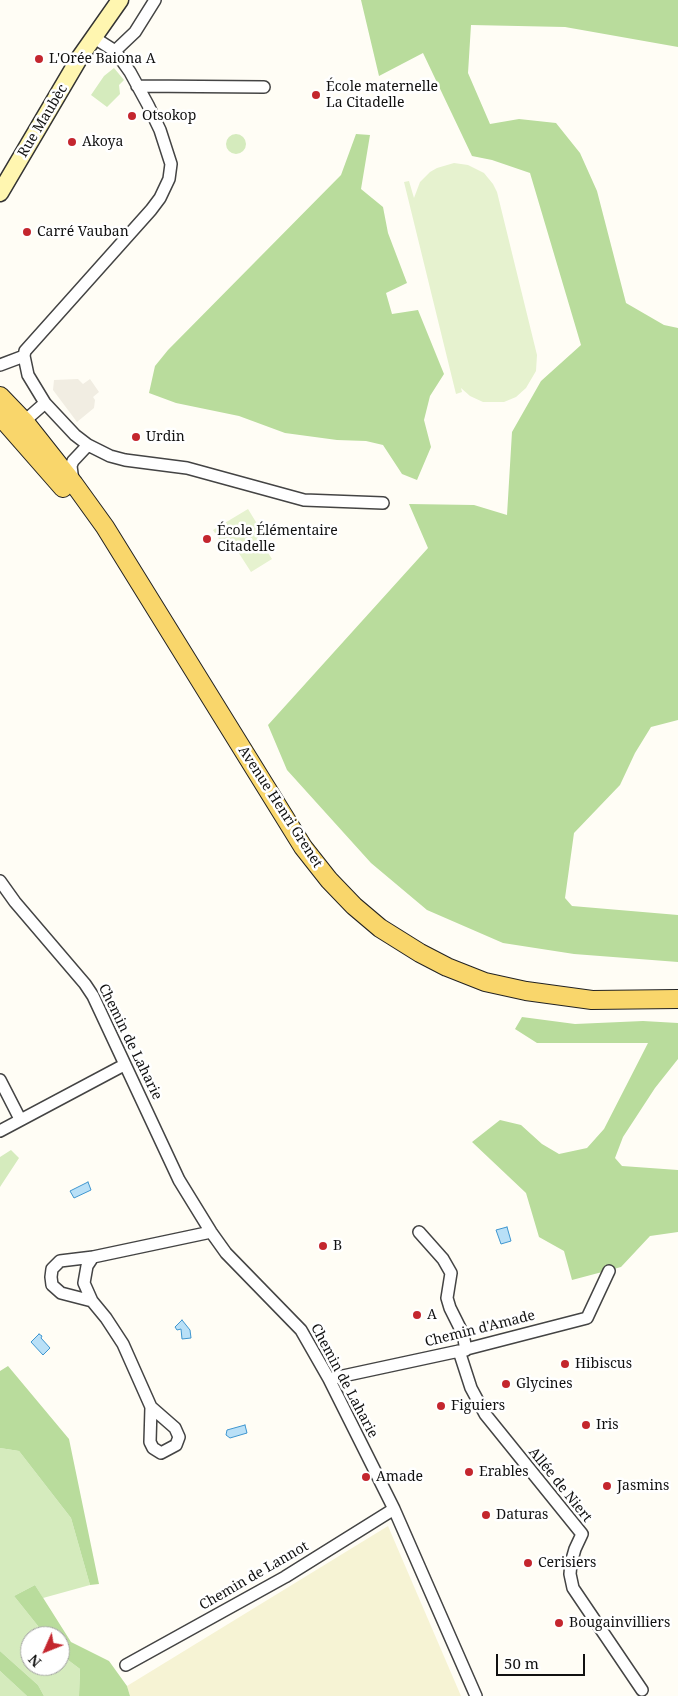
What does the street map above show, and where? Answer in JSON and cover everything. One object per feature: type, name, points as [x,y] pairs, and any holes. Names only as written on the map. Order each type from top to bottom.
[{"type":"main road","name":"Rue Maubèc","points":[[0,193],[93,37],[120,0]]},
{"type":"main road","name":"Avenue Henri Grenet","points":[[0,396],[19,427],[122,557]]},
{"type":"main road","name":"Avenue Henri Grenet","points":[[0,416],[19,427],[74,484],[105,527],[303,847],[329,880],[354,906],[380,928],[420,953],[447,967],[494,984],[526,991],[592,1000],[678,1000]]},
{"type":"main road","name":"Avenue Henri Grenet","points":[[564,996],[588,992],[678,990]]},
{"type":"street","points":[[115,51],[135,32],[155,0]]},
{"type":"street","points":[[0,365],[24,356],[151,210],[160,198],[169,179],[171,164],[165,146],[138,86],[115,51],[93,37]]},
{"type":"street","points":[[138,86],[264,87]]},
{"type":"street","points":[[24,356],[28,375],[45,403],[75,436],[110,456],[125,460],[187,468],[304,500],[383,503]]},
{"type":"street","points":[[19,427],[45,403]]},
{"type":"street","points":[[74,484],[71,466],[75,458],[88,445]]},
{"type":"street","name":"Chemin de Laharie","points":[[0,881],[15,902],[85,984],[93,996],[179,1180],[211,1232],[226,1253],[301,1330],[329,1379],[394,1509],[476,1696]]},
{"type":"street","points":[[0,1131],[124,1065]]},
{"type":"street","points":[[0,1080],[20,1119]]},
{"type":"street","points":[[92,1301],[61,1293],[52,1285],[50,1277],[52,1269],[60,1261],[93,1257],[211,1232]]},
{"type":"street","points":[[418,1232],[443,1258],[451,1273],[447,1298],[462,1334],[462,1350]]},
{"type":"street","points":[[93,1257],[87,1266],[84,1283],[92,1301],[123,1344],[151,1407]]},
{"type":"street","name":"Chemin d'Amade","points":[[329,1379],[462,1350],[587,1318],[609,1271]]},
{"type":"street","name":"Allée de Niert","points":[[462,1350],[471,1388],[486,1414],[582,1534],[571,1563],[570,1574],[573,1588],[642,1690]]},
{"type":"street","name":"Chemin de Lannot","points":[[126,1665],[284,1577],[394,1509]]},
{"type":"shaded area","points":[[78,379],[83,384],[90,379],[99,392],[93,397],[95,400],[94,408],[77,422],[53,390],[54,380]]},
{"type":"shaded area","points":[[388,1526],[461,1696],[130,1696],[127,1686]]},
{"type":"green space","points":[[361,0],[678,0],[678,47],[565,27],[471,25],[468,73],[490,124],[519,119],[556,123],[580,153],[597,191],[626,303],[664,325],[678,328],[678,720],[651,727],[635,753],[620,785],[574,833],[565,898],[572,906],[678,915],[678,962],[574,954],[503,943],[427,910],[371,863],[287,770],[268,725],[428,548],[409,504],[474,505],[507,515],[512,432],[541,381],[581,345],[530,173],[492,160],[472,156],[423,53],[379,76]]},
{"type":"green space","points":[[114,68],[124,80],[119,85],[120,94],[107,107],[91,95],[104,76]]},
{"type":"green space","points":[[236,134],[243,137],[246,144],[243,151],[236,154],[229,151],[226,144],[229,137]]},
{"type":"green space","points":[[356,134],[370,135],[361,189],[383,207],[388,233],[407,283],[386,293],[392,314],[418,310],[444,374],[430,396],[424,420],[431,447],[417,480],[402,474],[383,445],[366,441],[337,440],[285,433],[239,416],[176,403],[149,393],[155,366],[168,350],[341,175]]},
{"type":"green space","points":[[454,163],[468,165],[484,173],[497,192],[537,355],[536,371],[526,388],[516,397],[504,402],[483,402],[470,396],[461,388],[462,392],[456,394],[404,182],[409,181],[414,198],[420,182],[430,172]]},
{"type":"green space","points":[[248,509],[259,527],[254,531],[272,559],[251,572],[233,544],[225,548],[213,530]]},
{"type":"green space","points":[[522,1017],[575,1024],[643,1021],[678,1023],[678,1059],[655,1088],[623,1137],[615,1158],[622,1166],[678,1170],[678,1232],[650,1236],[621,1267],[572,1280],[564,1251],[539,1237],[526,1193],[472,1142],[500,1120],[521,1125],[542,1144],[559,1154],[587,1148],[604,1129],[648,1043],[537,1043],[515,1029]]},
{"type":"green space","points":[[11,1150],[19,1158],[0,1187],[0,1157]]},
{"type":"green space","points":[[8,1366],[69,1439],[99,1584],[90,1585],[71,1518],[19,1451],[0,1448],[0,1371]]},
{"type":"green space","points":[[0,1448],[19,1451],[71,1518],[90,1585],[43,1598],[35,1585],[14,1596],[38,1626],[20,1626],[20,1669],[0,1651]]},
{"type":"green space","points":[[35,1585],[61,1626],[38,1626],[14,1596]]},
{"type":"green space","points":[[70,1640],[109,1661],[127,1686],[130,1696],[79,1696],[80,1669],[70,1662]]},
{"type":"green space","points":[[0,1651],[20,1669],[20,1676],[28,1676],[38,1685],[44,1696],[27,1696],[0,1671]]},
{"type":"green space","points":[[70,1662],[80,1669],[79,1696],[44,1696],[38,1685],[28,1676],[70,1676]]},
{"type":"green space","points":[[0,1671],[27,1696],[0,1696]]},
{"type":"water","points":[[88,1182],[91,1190],[74,1198],[70,1191]]},
{"type":"water","points":[[507,1227],[511,1241],[501,1244],[496,1230]]},
{"type":"water","points":[[182,1320],[190,1330],[191,1338],[182,1339],[181,1329],[177,1330],[175,1327]]},
{"type":"water","points":[[39,1334],[50,1348],[43,1355],[31,1342]]},
{"type":"water","points":[[245,1425],[247,1433],[230,1438],[226,1435],[227,1430]]},
{"type":"place","name":"L'Orée Baiona A","points":[[39,59]]},
{"type":"place","name":"École maternelle La Citadelle","points":[[316,95]]},
{"type":"place","name":"Otsokop","points":[[132,116]]},
{"type":"place","name":"Akoya","points":[[72,142]]},
{"type":"place","name":"Carré Vauban","points":[[27,232]]},
{"type":"place","name":"Urdin","points":[[136,437]]},
{"type":"place","name":"École Élémentaire Citadelle","points":[[207,539]]},
{"type":"place","name":"B","points":[[323,1246]]},
{"type":"place","name":"A","points":[[417,1315]]},
{"type":"place","name":"Hibiscus","points":[[565,1364]]},
{"type":"place","name":"Glycines","points":[[506,1384]]},
{"type":"place","name":"Figuiers","points":[[441,1406]]},
{"type":"place","name":"Iris","points":[[586,1425]]},
{"type":"place","name":"Erables","points":[[469,1472]]},
{"type":"place","name":"Amade","points":[[366,1477]]},
{"type":"place","name":"Jasmins","points":[[607,1486]]},
{"type":"place","name":"Daturas","points":[[486,1515]]},
{"type":"place","name":"Cerisiers","points":[[528,1563]]},
{"type":"place","name":"Bougainvilliers","points":[[559,1623]]}]
